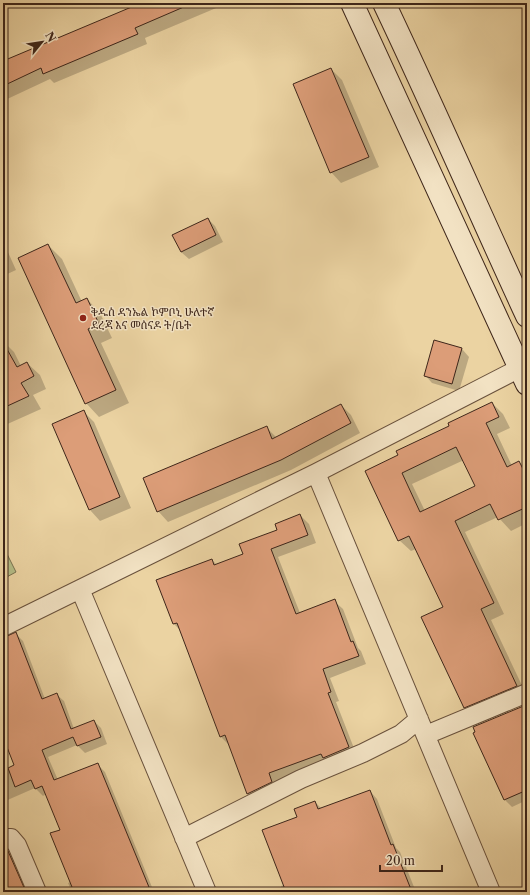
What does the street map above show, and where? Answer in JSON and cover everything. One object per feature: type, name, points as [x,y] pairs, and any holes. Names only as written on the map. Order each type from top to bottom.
[{"type":"main road","points":[[352,3],[523,376]]},
{"type":"main road","points":[[384,3],[417,71],[527,316]]},
{"type":"street","points":[[3,627],[316,473],[523,376]]},
{"type":"street","points":[[316,473],[491,892]]},
{"type":"street","points":[[80,589],[207,892]]},
{"type":"street","points":[[184,838],[300,779],[363,753],[402,734],[527,693]]},
{"type":"street","points":[[3,838],[10,838],[17,845],[37,892]]},
{"type":"green space","points":[[3,546],[16,572],[3,579]]},
{"type":"building","points":[[141,3],[193,3],[135,28],[138,34],[43,74],[41,68],[3,86],[3,61]]},
{"type":"building","points":[[331,68],[369,157],[330,173],[293,84]]},
{"type":"building","points":[[208,218],[216,235],[181,252],[172,235]]},
{"type":"building","points":[[48,244],[76,303],[87,298],[99,324],[88,329],[116,390],[85,404],[18,258]]},
{"type":"building","points":[[434,340],[462,348],[452,384],[424,376]]},
{"type":"building","points":[[3,342],[17,367],[27,362],[34,376],[21,383],[29,396],[3,408]]},
{"type":"building","points":[[492,402],[499,417],[486,423],[507,467],[519,461],[527,477],[527,507],[498,520],[490,504],[455,521],[494,603],[481,609],[517,686],[464,708],[421,617],[443,607],[409,536],[398,541],[365,471],[398,455],[396,451],[449,426],[448,423]],"holes":[[[456,447],[475,486],[420,512],[402,473]]]},
{"type":"building","points":[[341,404],[351,423],[281,460],[157,512],[143,478],[267,426],[272,439]]},
{"type":"building","points":[[84,410],[120,497],[89,510],[52,424]]},
{"type":"building","points":[[300,514],[308,535],[271,549],[296,614],[335,599],[351,642],[353,641],[359,656],[323,669],[331,692],[328,693],[349,747],[323,758],[321,754],[269,773],[272,782],[247,794],[225,735],[220,737],[177,623],[173,624],[156,580],[212,559],[214,565],[243,554],[239,544],[277,530],[275,524]]},
{"type":"building","points":[[16,632],[42,699],[57,693],[71,729],[94,720],[101,737],[77,746],[73,737],[42,750],[54,780],[98,763],[151,892],[74,892],[50,833],[60,830],[42,786],[35,789],[31,780],[15,787],[8,768],[14,765],[3,737],[3,638]]},
{"type":"building","points":[[526,705],[527,790],[504,800],[473,733],[475,732],[473,727]]},
{"type":"building","points":[[370,790],[391,845],[393,844],[412,892],[286,892],[262,830],[297,817],[294,809],[315,801],[318,809]]},
{"type":"building","points":[[3,848],[6,848],[8,851],[26,892],[3,892]]},
{"type":"place","name":"ቅዱስ ዳንኤል ኮምቦኒ ሁለተኛ ደረጃ እና መሰናዶ ት/ቤት","points":[[83,318]]}]
